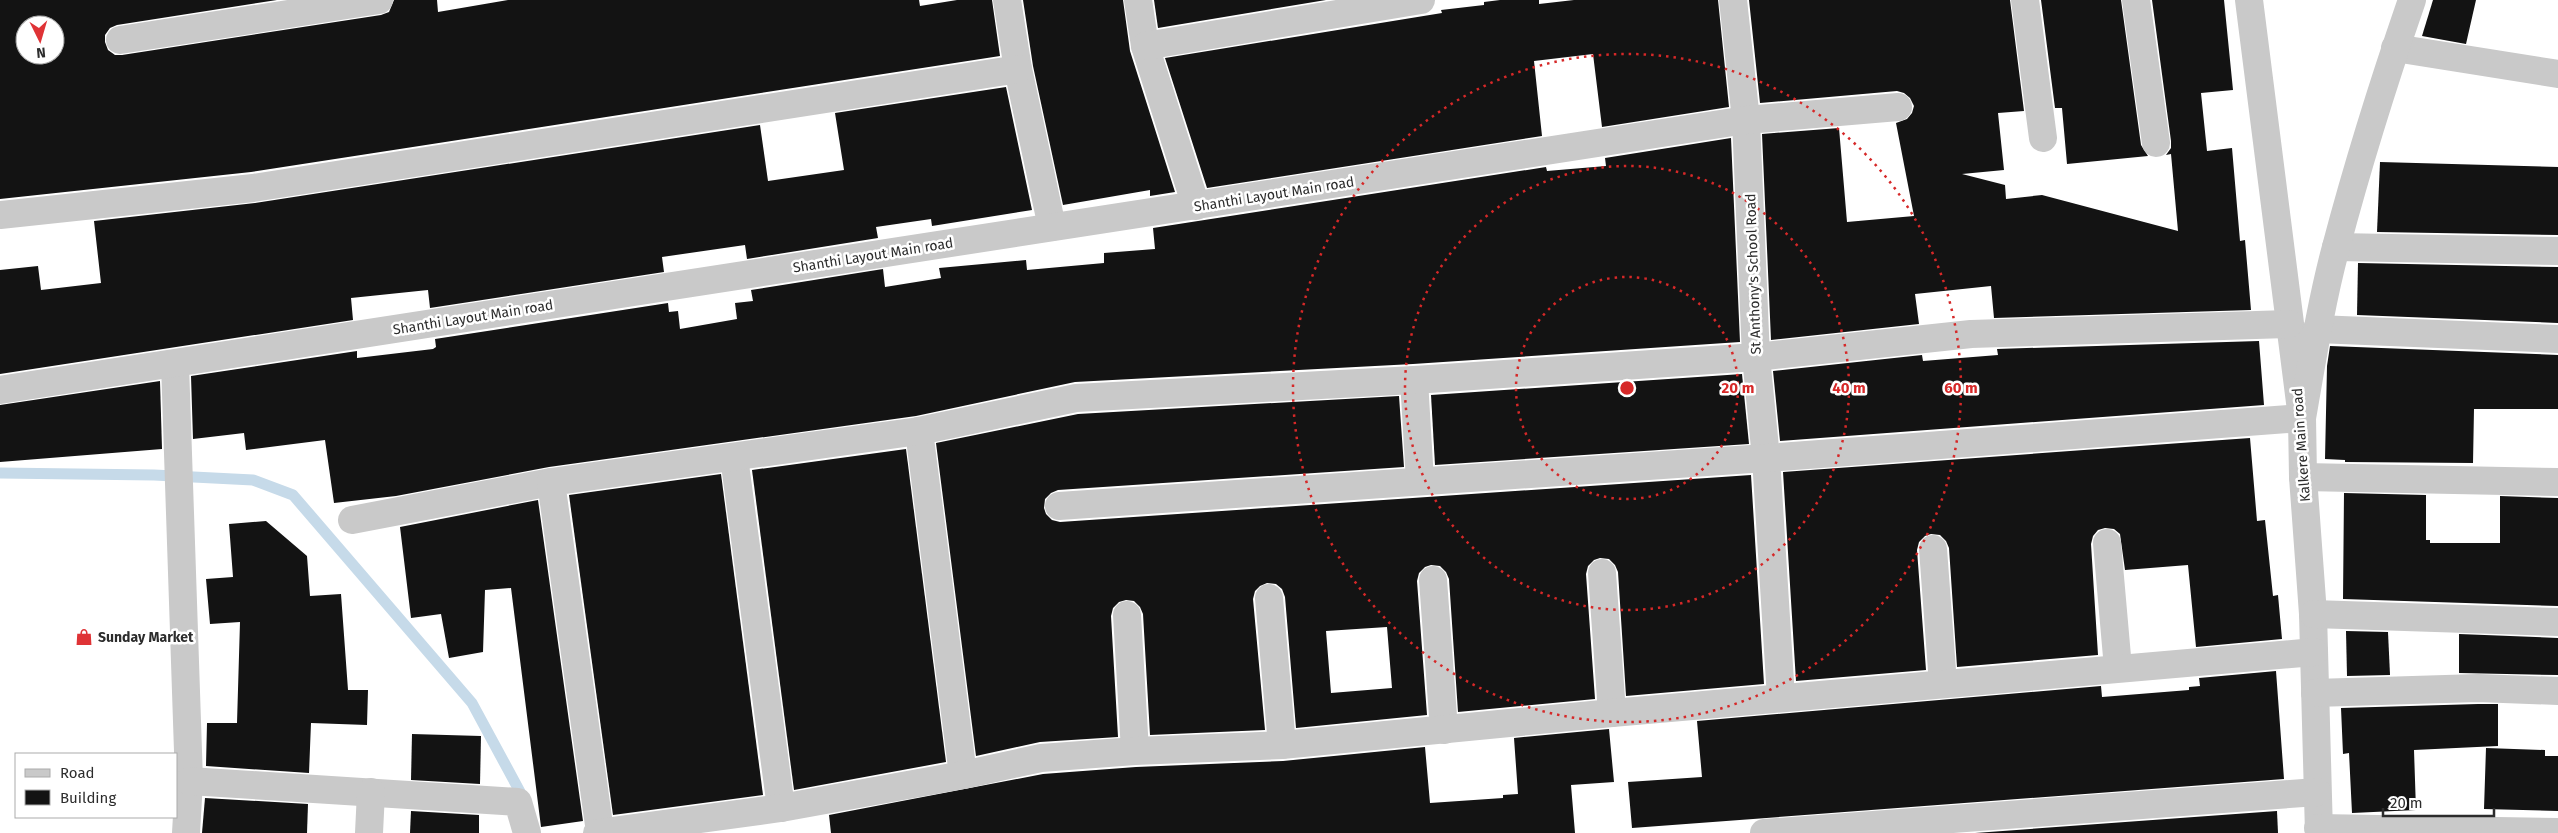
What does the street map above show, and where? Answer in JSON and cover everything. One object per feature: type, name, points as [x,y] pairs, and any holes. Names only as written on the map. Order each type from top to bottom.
[{"type":"street","points":[[120,40],[379,0]]},
{"type":"street","points":[[1006,0],[1018,69],[1052,228]]},
{"type":"street","points":[[1138,0],[1145,46],[1196,206]]},
{"type":"street","points":[[1145,46],[1421,0]]},
{"type":"street","name":"St Anthony's School Road","points":[[1733,0],[1746,120],[1756,357],[1766,458],[1781,698]]},
{"type":"street","points":[[2025,0],[2043,138]]},
{"type":"street","points":[[2136,0],[2156,143]]},
{"type":"street","name":"Kalkere Main road","points":[[2249,0],[2302,418],[2303,477],[2313,614],[2318,830]]},
{"type":"street","points":[[1059,506],[1766,458],[2302,418],[2318,329],[2336,247],[2395,48],[2412,0]]},
{"type":"street","points":[[2395,48],[2558,74]]},
{"type":"street","points":[[0,215],[253,188],[1018,69]]},
{"type":"street","name":"Shanthi Layout Main road","points":[[0,390],[1746,120],[1898,106]]},
{"type":"street","points":[[2336,247],[2558,251]]},
{"type":"street","points":[[352,520],[551,482],[919,430],[1076,398],[1414,380],[1756,357],[1971,334],[2289,324]]},
{"type":"street","points":[[2318,329],[2558,339]]},
{"type":"street","points":[[175,364],[189,781],[186,833]]},
{"type":"street","points":[[1414,380],[1420,481]]},
{"type":"street","points":[[919,430],[963,775]]},
{"type":"street","points":[[734,457],[781,808]]},
{"type":"street","points":[[2303,477],[2558,482]]},
{"type":"street","points":[[551,482],[598,832],[781,808],[963,775],[1041,758],[1135,751],[1282,745],[1612,713],[2314,652]]},
{"type":"street","points":[[2107,543],[2118,668]]},
{"type":"street","points":[[1933,549],[1944,684]]},
{"type":"street","points":[[1602,573],[1612,713]]},
{"type":"street","points":[[1432,580],[1444,730]]},
{"type":"street","points":[[1269,598],[1282,745]]},
{"type":"street","points":[[2313,614],[2558,622]]},
{"type":"street","points":[[1127,615],[1135,751]]},
{"type":"street","points":[[2315,692],[2478,688],[2558,691]]},
{"type":"street","points":[[189,781],[518,802],[527,833]]},
{"type":"street","points":[[369,833],[372,792]]},
{"type":"street","points":[[1778,832],[2318,792]]},
{"type":"street","points":[[2318,830],[2558,832]]},
{"type":"building","points":[[0,0],[277,0],[117,25],[110,28],[105,35],[105,42],[108,50],[115,55],[122,55],[381,15],[389,12],[394,0],[437,0],[438,12],[508,0],[919,0],[920,6],[957,0],[992,0],[1000,56],[251,172],[0,199]]},
{"type":"building","points":[[1023,0],[1123,0],[1130,51],[1175,192],[1150,196],[1150,190],[1063,205],[1033,66]]},
{"type":"building","points":[[1154,0],[1326,0],[1158,28]]},
{"type":"building","points":[[1539,0],[1539,4],[1574,0],[1718,0],[1729,107],[1602,127],[1593,54],[1534,61],[1542,136],[1207,188],[1165,58],[1442,13],[1441,10],[1484,5],[1484,2]]},
{"type":"building","points":[[1749,0],[2010,0],[2024,111],[1998,113],[2004,170],[1962,174],[2005,185],[2006,199],[2042,195],[2178,231],[2171,154],[2166,155],[2171,148],[2171,141],[2152,0],[2224,0],[2233,90],[2201,93],[2207,151],[2232,148],[2240,241],[2245,240],[2251,310],[1994,318],[1991,286],[1915,294],[1919,324],[1771,340],[1762,134],[1839,128],[1847,222],[1914,216],[1896,123],[1907,119],[1912,113],[1914,106],[1910,98],[1904,93],[1897,91],[1760,103]]},
{"type":"building","points":[[2041,0],[2121,0],[2141,145],[2148,156],[2067,164],[2062,108],[2055,108]]},
{"type":"building","points":[[2433,0],[2476,0],[2466,44],[2422,36]]},
{"type":"building","points":[[1006,87],[1032,210],[932,226],[931,219],[876,227],[878,238],[747,259],[745,245],[662,257],[664,272],[430,308],[428,290],[351,298],[353,320],[0,374],[0,270],[38,266],[41,290],[101,283],[94,221],[255,203],[760,125],[768,181],[844,170],[835,113]]},
{"type":"building","points":[[1731,138],[1740,342],[1413,364],[1075,382],[916,416],[549,467],[396,496],[334,503],[325,440],[246,450],[244,433],[193,439],[191,376],[357,351],[357,358],[433,349],[436,347],[435,339],[668,303],[669,312],[678,311],[680,329],[737,319],[735,303],[753,301],[751,290],[883,269],[885,287],[941,278],[939,268],[1026,260],[1027,270],[1104,263],[1104,253],[1155,249],[1153,228],[1546,167],[1547,171],[1606,166],[1605,158]]},
{"type":"building","points":[[2380,162],[2558,167],[2558,235],[2377,232]]},
{"type":"building","points":[[2358,263],[2558,267],[2558,323],[2357,315]]},
{"type":"building","points":[[2259,341],[2264,405],[1780,441],[1773,371],[1922,355],[1923,361],[1998,355],[1997,349]]},
{"type":"building","points":[[2330,346],[2558,355],[2558,409],[2474,409],[2473,463],[2345,462],[2345,460],[2325,459],[2327,366]]},
{"type":"building","points":[[1742,374],[1749,444],[1435,465],[1431,395]]},
{"type":"building","points":[[160,381],[162,449],[0,462],[0,405]]},
{"type":"building","points":[[1399,396],[1404,467],[1058,490],[1051,493],[1045,499],[1044,508],[1046,514],[1052,520],[1060,522],[1751,475],[1764,684],[1626,696],[1618,572],[1615,565],[1609,559],[1600,558],[1594,560],[1588,566],[1586,574],[1595,699],[1458,712],[1449,579],[1446,572],[1440,566],[1431,565],[1425,567],[1419,573],[1417,581],[1427,715],[1296,728],[1285,597],[1282,589],[1276,584],[1267,583],[1255,591],[1253,599],[1265,730],[1150,735],[1143,614],[1140,607],[1134,601],[1126,600],[1119,602],[1113,608],[1111,616],[1118,737],[1040,742],[976,756],[936,443],[1078,414]],"holes":[[[1387,627],[1392,688],[1331,693],[1326,631]]]},
{"type":"building","points":[[2250,438],[2257,521],[2265,520],[2273,596],[2278,595],[2282,639],[2196,647],[2188,565],[2125,570],[2120,534],[2114,529],[2105,528],[2098,530],[2093,536],[2091,544],[2098,655],[1957,667],[1949,548],[1946,541],[1940,535],[1931,534],[1925,536],[1919,542],[1917,550],[1926,670],[1796,681],[1783,472]]},
{"type":"building","points":[[906,449],[946,762],[794,790],[752,470]]},
{"type":"building","points":[[721,474],[763,795],[613,815],[569,495]]},
{"type":"building","points":[[2344,493],[2426,495],[2426,540],[2430,540],[2430,543],[2500,543],[2500,496],[2558,498],[2558,606],[2343,599]]},
{"type":"building","points":[[538,500],[583,821],[541,827],[511,588],[485,590],[483,652],[449,658],[441,614],[411,618],[400,527]]},
{"type":"building","points":[[266,521],[307,556],[310,596],[341,594],[348,690],[368,690],[367,725],[311,723],[309,773],[206,766],[207,723],[237,723],[240,622],[210,624],[206,579],[233,577],[229,524]]},
{"type":"building","points":[[2346,631],[2388,632],[2390,675],[2347,676]]},
{"type":"building","points":[[2459,634],[2558,638],[2558,675],[2459,673]]},
{"type":"building","points":[[2276,671],[2284,779],[1632,828],[1628,782],[1702,777],[1697,721],[2101,686],[2102,697],[2189,690],[2189,687],[2200,686],[2199,678]]},
{"type":"building","points":[[2498,704],[2498,746],[2414,750],[2416,810],[2352,813],[2349,753],[2343,754],[2341,708]]},
{"type":"building","points":[[1609,729],[1614,782],[1571,785],[1575,833],[831,833],[829,815],[1043,774],[1136,767],[1283,761],[1425,747],[1430,803],[1503,798],[1503,795],[1518,794],[1514,738]]},
{"type":"building","points":[[412,734],[481,736],[480,784],[411,780]]},
{"type":"building","points":[[2486,748],[2545,750],[2545,756],[2558,756],[2558,811],[2484,809]]},
{"type":"building","points":[[205,798],[308,804],[307,833],[202,833]]},
{"type":"building","points":[[411,811],[479,815],[479,833],[410,833]]},
{"type":"building","points":[[2277,811],[2278,833],[1975,833]]},
{"type":"waterway","points":[[0,473],[154,475],[253,480],[293,495],[472,703],[525,801]]},
{"type":"place","name":"Sunday Market","points":[[84,637]]}]
